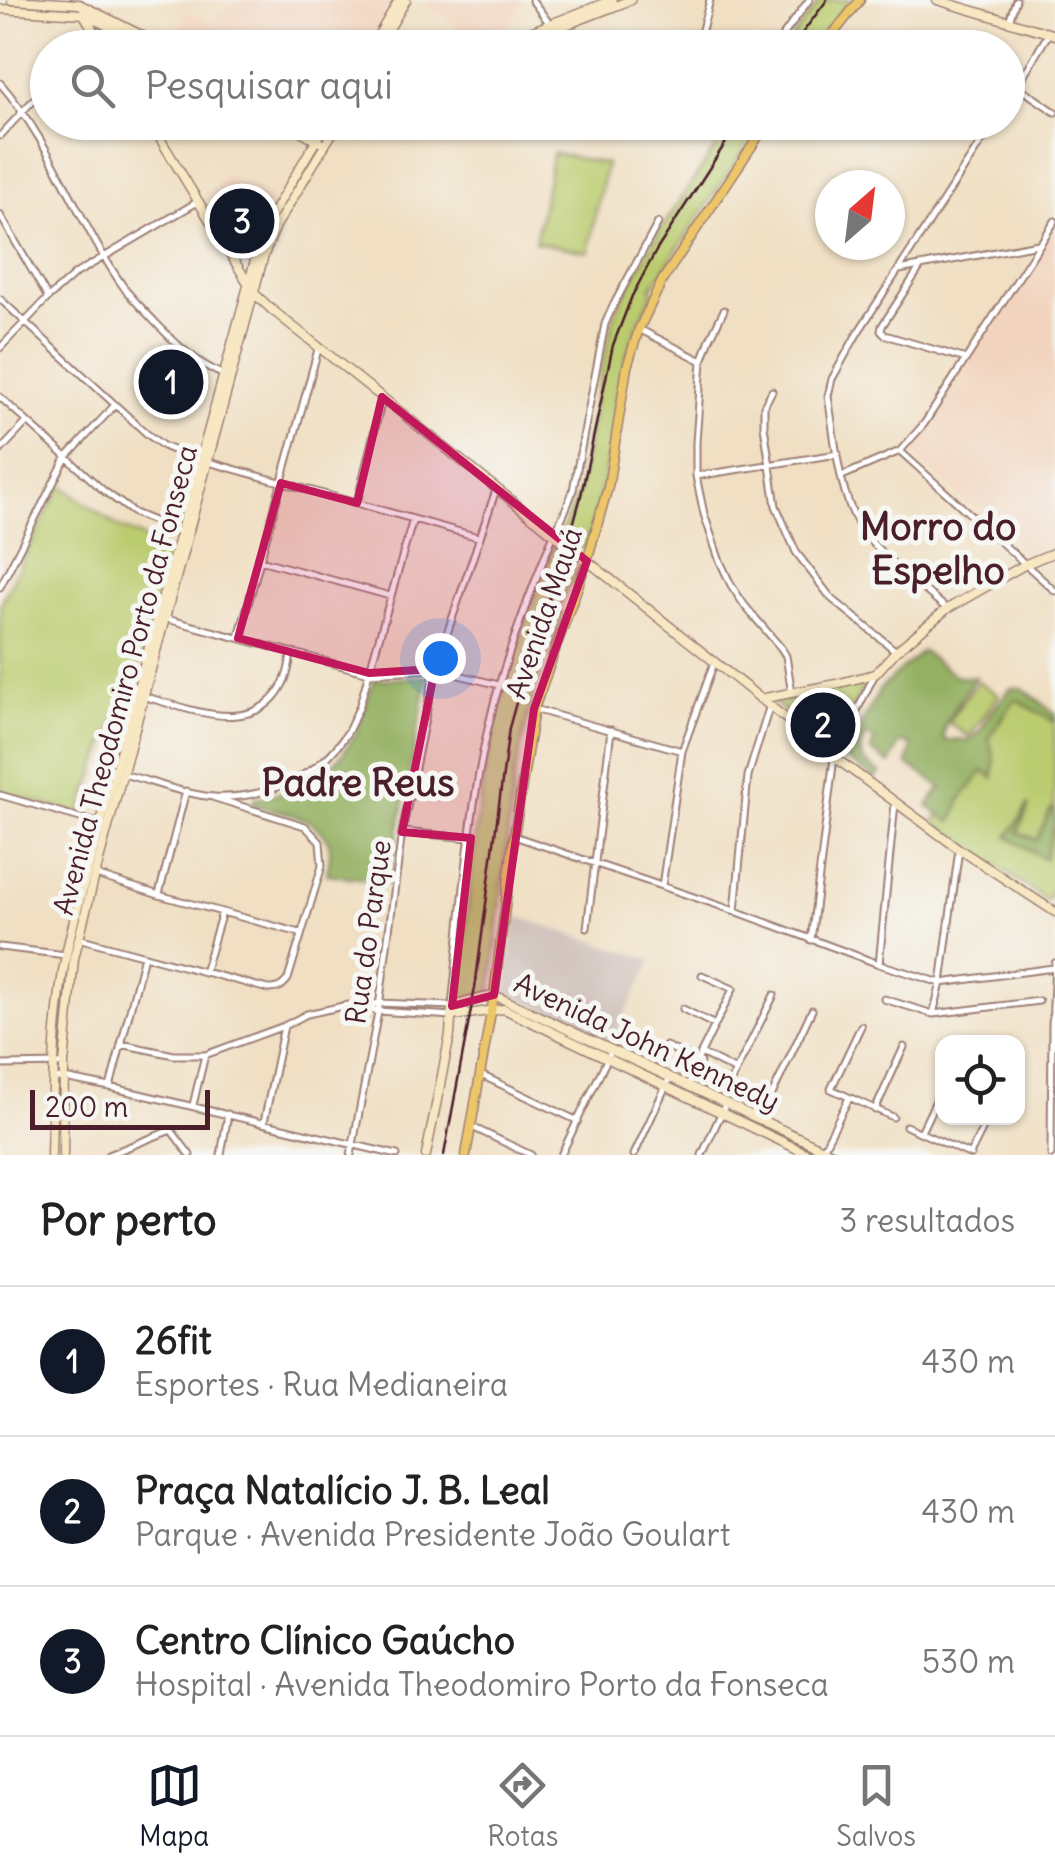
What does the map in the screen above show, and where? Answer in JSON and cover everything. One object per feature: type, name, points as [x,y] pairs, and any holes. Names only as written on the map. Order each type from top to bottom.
[{"type":"main road","points":[[836,30],[860,0]]},
{"type":"main road","name":"Avenida Mauá","points":[[466,1155],[492,1010],[534,709],[587,561],[608,487],[627,368],[639,329],[662,281],[756,140]]},
{"type":"street","points":[[12,0],[78,2],[126,30]]},
{"type":"street","points":[[386,30],[402,0]]},
{"type":"street","points":[[532,0],[552,26]]},
{"type":"street","points":[[544,30],[612,0]]},
{"type":"street","points":[[702,30],[710,0]]},
{"type":"street","points":[[787,30],[809,0]]},
{"type":"street","points":[[941,0],[1052,34],[1025,75]]},
{"type":"street","points":[[1009,21],[1016,0]]},
{"type":"street","points":[[541,30],[625,1]]},
{"type":"street","points":[[78,2],[93,30]]},
{"type":"street","points":[[0,9],[84,14],[118,30]]},
{"type":"street","points":[[108,30],[112,28]]},
{"type":"street","points":[[0,83],[30,122]]},
{"type":"street","points":[[1025,91],[1055,112]]},
{"type":"street","points":[[0,136],[30,102]]},
{"type":"street","points":[[40,140],[127,291],[175,344],[200,363],[227,375]]},
{"type":"street","points":[[161,140],[254,293],[834,757],[959,849],[1055,912]]},
{"type":"street","points":[[316,140],[326,146]]},
{"type":"street","name":"Avenida Theodomiro Porto da Fonseca","points":[[62,1155],[54,1064],[74,937],[235,348],[248,283],[316,140]]},
{"type":"street","name":"Avenida Theodomiro Porto da Fonseca","points":[[293,188],[330,140]]},
{"type":"street","points":[[947,609],[862,530],[849,505],[828,396],[832,378],[857,334],[982,140]]},
{"type":"street","points":[[0,348],[75,274],[198,201]]},
{"type":"street","points":[[0,215],[48,298]]},
{"type":"street","points":[[842,476],[900,451],[924,424],[1055,222]]},
{"type":"street","name":"Avenida Mauá","points":[[426,1155],[450,1035],[478,787],[499,686],[554,533],[574,490],[605,324],[658,224]]},
{"type":"street","points":[[898,270],[1040,244]]},
{"type":"street","name":"Avenida Theodomiro Porto da Fonseca","points":[[244,314],[254,293],[260,254]]},
{"type":"street","points":[[920,266],[881,331],[966,360]]},
{"type":"street","points":[[0,299],[114,406],[164,446],[478,536]]},
{"type":"street","points":[[724,310],[702,361],[696,476],[719,560],[745,606],[786,656],[792,694]]},
{"type":"street","points":[[639,329],[702,361]]},
{"type":"street","points":[[238,638],[319,346]]},
{"type":"street","points":[[772,391],[763,414],[776,506],[796,552],[831,598],[896,651]]},
{"type":"street","points":[[0,397],[104,491],[134,513],[185,534]]},
{"type":"street","points":[[357,503],[382,397]]},
{"type":"street","points":[[0,586],[66,458],[114,406]]},
{"type":"street","points":[[0,451],[27,422]]},
{"type":"street","points":[[900,451],[1055,591]]},
{"type":"street","points":[[696,476],[838,454]]},
{"type":"street","name":"Rua do Parque","points":[[351,1155],[378,1012],[402,832],[435,670],[496,487]]},
{"type":"street","points":[[212,797],[252,794],[283,785],[317,766],[345,737],[359,708],[413,519]]},
{"type":"street","points":[[811,940],[834,757],[875,674],[947,609],[1055,552]]},
{"type":"street","points":[[260,560],[390,596]]},
{"type":"street","points":[[162,617],[369,673],[435,670],[499,686]]},
{"type":"street","points":[[140,695],[213,715],[236,716],[274,698],[286,677],[292,653]]},
{"type":"street","points":[[662,886],[682,751],[714,663]]},
{"type":"street","points":[[760,699],[875,674]]},
{"type":"street","points":[[735,911],[748,776],[770,707]]},
{"type":"street","points":[[534,709],[682,751]]},
{"type":"street","points":[[587,928],[611,730]]},
{"type":"street","points":[[74,937],[268,990],[278,989],[288,979],[322,866],[320,842],[305,826],[119,772]]},
{"type":"street","points":[[159,895],[186,790]]},
{"type":"street","points":[[0,795],[104,825]]},
{"type":"street","points":[[878,964],[895,802]]},
{"type":"street","points":[[402,832],[471,838]]},
{"type":"street","points":[[514,836],[878,964],[940,982],[1054,966],[1051,1155]]},
{"type":"street","points":[[932,1014],[959,849]]},
{"type":"street","points":[[91,874],[300,933]]},
{"type":"street","points":[[204,973],[222,912]]},
{"type":"street","points":[[0,946],[70,956]]},
{"type":"street","points":[[110,1086],[144,956]]},
{"type":"street","points":[[697,1061],[733,989],[702,975]]},
{"type":"street","points":[[364,1007],[379,1002],[452,1011],[494,994]]},
{"type":"street","name":"Avenida John Kennedy","points":[[494,994],[609,1054]]},
{"type":"street","points":[[726,1091],[774,996]]},
{"type":"street","points":[[884,999],[932,1014],[1039,1001]]},
{"type":"street","points":[[122,1044],[174,1055],[205,1055],[325,1009],[348,1006],[378,1012],[492,1010]]},
{"type":"street","name":"Avenida John Kennedy","points":[[492,1010],[504,1009],[609,1054],[810,1155]]},
{"type":"street","points":[[683,1009],[715,1025]]},
{"type":"street","points":[[760,1120],[812,1010]]},
{"type":"street","points":[[264,1122],[284,1026]]},
{"type":"street","points":[[861,1026],[831,1089],[893,1118]]},
{"type":"street","name":"Avenida Theodomiro Porto da Fonseca","points":[[51,1155],[58,1078],[64,1064],[61,1038]]},
{"type":"street","points":[[666,1046],[700,1062],[688,1085]]},
{"type":"street","points":[[875,1110],[904,1047]]},
{"type":"street","points":[[701,1053],[736,1070]]},
{"type":"street","points":[[561,1155],[609,1054]]},
{"type":"street","points":[[193,1105],[205,1055]]},
{"type":"street","points":[[0,1064],[64,1064]]},
{"type":"street","points":[[480,1074],[578,1121]]},
{"type":"street","points":[[58,1078],[110,1086],[398,1155]]},
{"type":"street","points":[[634,1155],[668,1081]]},
{"type":"street","name":"Avenida John Kennedy","points":[[668,1081],[688,1085],[723,1108],[760,1120],[822,1152],[836,1155]]},
{"type":"street","points":[[822,1152],[849,1099]]},
{"type":"street","points":[[921,1132],[935,1103]]},
{"type":"street","points":[[702,1155],[723,1108]]},
{"type":"street","points":[[221,1155],[228,1114]]},
{"type":"street","points":[[906,1126],[970,1155],[985,1125]]},
{"type":"street","points":[[472,1127],[531,1155]]},
{"type":"street","points":[[108,1155],[171,1130],[186,1154]]},
{"type":"highlighted area","points":[[382,397],[587,561],[534,709],[494,995],[452,1006],[471,838],[402,832],[435,669],[369,673],[238,638],[281,483],[357,503]]},
{"type":"shaded area","points":[[240,0],[397,0],[379,30],[177,30],[188,12],[211,21]]},
{"type":"shaded area","points":[[418,0],[523,0],[505,30],[462,30]]},
{"type":"shaded area","points":[[223,174],[277,203],[259,235],[248,270],[207,206]]},
{"type":"shaded area","points":[[1055,227],[1055,545],[1028,556],[909,450]]},
{"type":"shaded area","points":[[515,916],[652,960],[611,1043],[506,992]]},
{"type":"green space","points":[[821,0],[851,0],[825,30],[798,30]]},
{"type":"green space","points":[[721,140],[751,140],[652,287],[626,357],[603,486],[582,549],[561,533],[578,494],[614,317],[660,231]]},
{"type":"green space","points":[[553,153],[606,164],[588,252],[535,242]]},
{"type":"green space","points":[[61,485],[118,527],[158,544],[170,555],[125,712],[118,711],[79,815],[0,791],[0,605]]},
{"type":"green space","points":[[553,546],[572,561],[575,577],[559,609],[563,615],[534,690],[514,775],[491,990],[461,1001],[472,864],[487,763],[513,660]]},
{"type":"green space","points":[[922,651],[957,677],[975,677],[946,723],[946,741],[969,741],[979,733],[1011,688],[1022,688],[1055,713],[1055,722],[1015,699],[989,738],[995,761],[993,778],[983,771],[961,799],[950,822],[928,806],[941,787],[907,764],[912,745],[900,742],[890,764],[871,751],[874,739],[866,735],[859,750],[864,762],[880,773],[875,779],[845,758],[880,689]]},
{"type":"green space","points":[[428,676],[389,882],[327,874],[330,848],[319,829],[299,817],[253,805],[254,799],[291,791],[320,776],[342,755],[356,733],[374,680]]},
{"type":"green space","points":[[866,681],[832,747],[774,703]]},
{"type":"green space","points":[[978,681],[999,695],[969,737],[948,722]]},
{"type":"green space","points":[[1022,688],[1055,713],[1055,886],[1047,901],[934,822]]},
{"type":"green space","points":[[1028,805],[1018,832],[1037,840],[1051,809],[1055,811],[1055,827],[1045,859],[1008,837]]},
{"type":"railway","points":[[804,30],[827,0]]},
{"type":"railway","points":[[444,1155],[475,988],[509,728],[580,500],[613,345],[632,296],[656,251],[727,140]]},
{"type":"place","name":"Centro Clínico Gaúcho","points":[[242,221]]},
{"type":"place","name":"26fit","points":[[171,382]]},
{"type":"place","name":"Praça Natalício J. B. Leal","points":[[823,725]]},
{"type":"district","name":"Morro do Espelho","points":[[938,549]]},
{"type":"district","name":"Padre Reus","points":[[358,783]]}]
